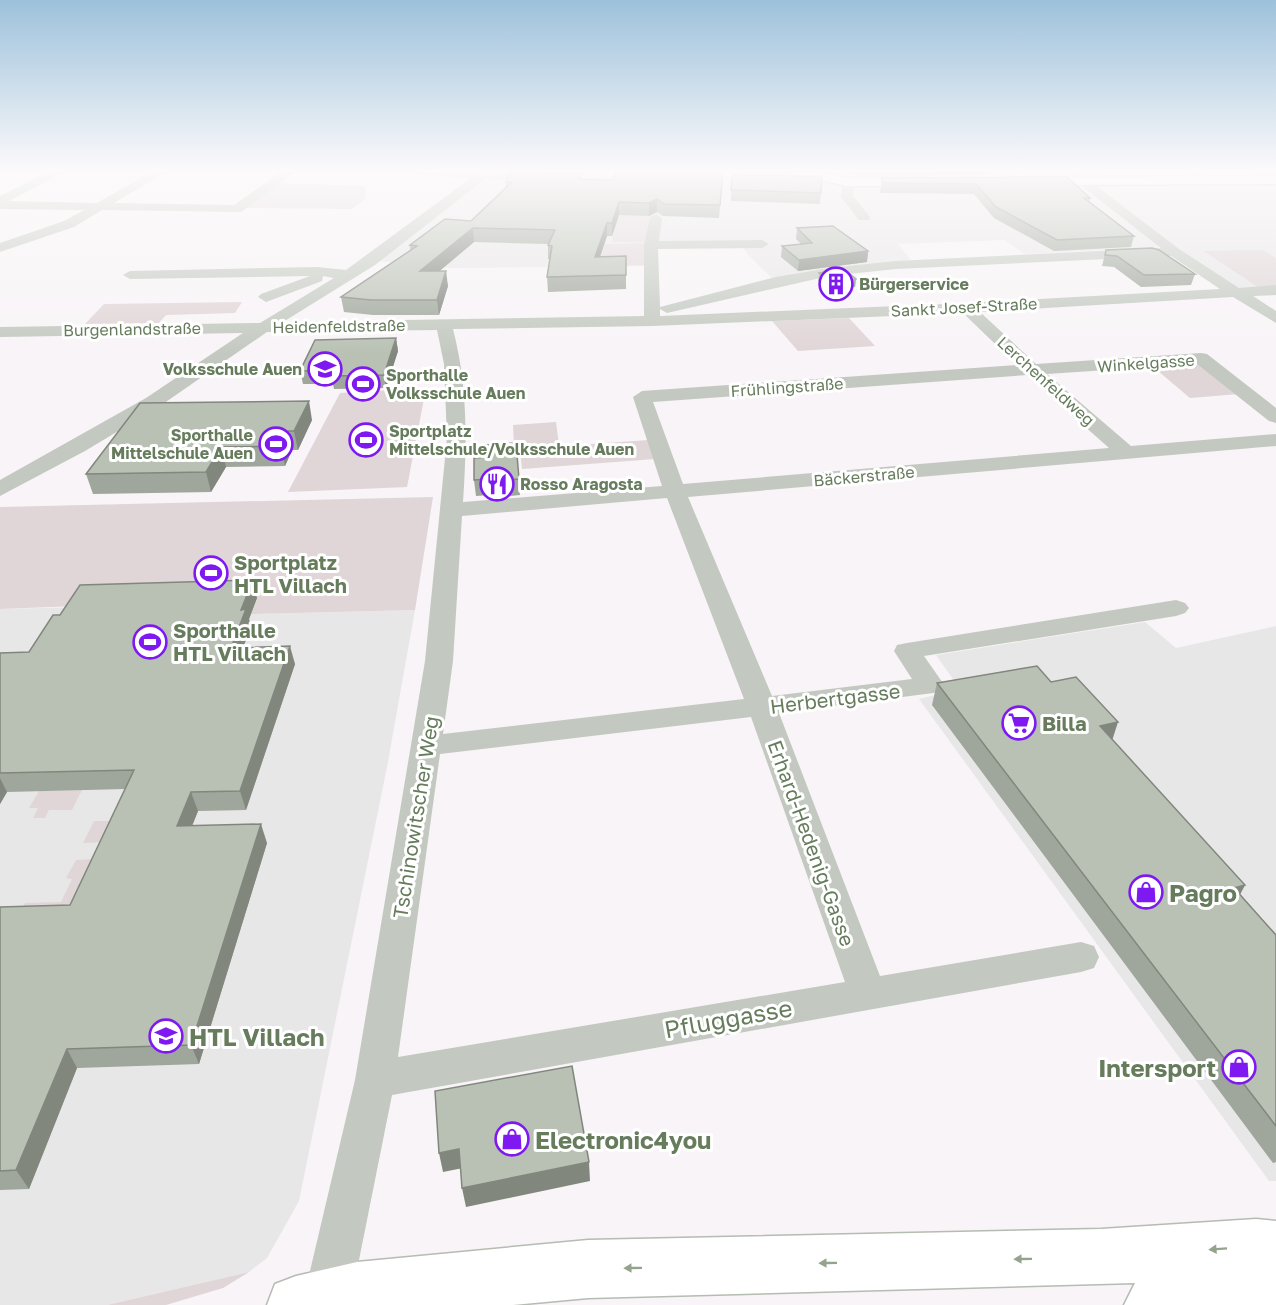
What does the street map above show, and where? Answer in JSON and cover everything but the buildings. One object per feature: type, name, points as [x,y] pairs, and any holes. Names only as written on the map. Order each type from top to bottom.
[{"type":"street","points":[[0,248],[43,233]]},
{"type":"street","points":[[264,327],[377,257],[408,233]]},
{"type":"street","points":[[652,316],[651,245],[653,233]]},
{"type":"street","points":[[1149,233],[1174,252],[1276,318]]},
{"type":"street","points":[[651,245],[762,244]]},
{"type":"street","name":"Heidenfeldstraße","points":[[0,489],[78,447],[145,406],[264,327],[444,325],[652,316],[776,282],[829,272],[896,265],[1174,252]]},
{"type":"street","points":[[130,275],[328,272],[348,275]]},
{"type":"street","points":[[266,297],[328,272]]},
{"type":"street","name":"Sankt Josef-Straße","points":[[652,316],[967,308],[1276,290]]},
{"type":"street","name":"Lerchenfeldweg","points":[[967,308],[1033,371],[1126,453]]},
{"type":"street","name":"Tschinowitscher Weg","points":[[316,1302],[375,1080],[439,661],[453,510],[456,427],[453,364],[444,325]]},
{"type":"street","name":"Burgenlandstraße","points":[[0,332],[264,327]]},
{"type":"street","name":"Winkelgasse","points":[[1033,371],[1202,358],[1276,417]]},
{"type":"street","name":"Frühlingstraße","points":[[675,492],[642,397],[1033,371]]},
{"type":"street","name":"Bäckerstraße","points":[[453,510],[1276,440]]},
{"type":"street","name":"Erhard-Hedenig-Gasse","points":[[675,492],[762,707],[868,994]]},
{"type":"street","name":"Herbertgasse","points":[[426,746],[931,686],[907,651],[1176,609]]},
{"type":"street","name":"Pfluggasse","points":[[375,1080],[1080,957]]},
{"type":"street","points":[[316,1302],[357,1291],[588,1269],[1101,1257],[1256,1247],[1276,1249]]},
{"type":"street","points":[[1153,1305],[1276,1281]]},
{"type":"shaded area","points":[[414,233],[1276,233],[1276,289],[1240,291],[1175,247],[1024,254],[1005,240],[898,244],[911,260],[832,269],[774,280],[748,255],[740,243],[650,244],[649,266],[452,268],[378,261]]},
{"type":"shaded area","points":[[614,233],[650,233],[648,242],[612,242]]},
{"type":"shaded area","points":[[649,243],[648,265],[597,266],[605,244]]},
{"type":"shaded area","points":[[1263,250],[1276,258],[1276,286],[1258,287],[1203,251]]},
{"type":"shaded area","points":[[242,302],[235,313],[166,315],[159,323],[85,324],[104,304]]},
{"type":"shaded area","points":[[849,318],[875,346],[798,351],[772,321]]},
{"type":"shaded area","points":[[1183,362],[1198,364],[1239,394],[1190,398],[1151,365]]},
{"type":"shaded area","name":"Sportplatz Mittelschule/Volksschule Auen","points":[[426,388],[407,487],[288,492],[340,393]]},
{"type":"shaded area","points":[[556,422],[559,445],[514,448],[513,425]]},
{"type":"shaded area","points":[[649,440],[655,459],[522,469],[520,449]]},
{"type":"shaded area","name":"Sportplatz HTL Villach","points":[[433,497],[415,610],[251,614],[257,599],[0,609],[0,507]]},
{"type":"shaded area","name":"HTL Villach","points":[[83,607],[251,614],[415,610],[387,767],[299,1201],[267,1258],[249,1272],[107,1305],[0,1305],[0,609]]},
{"type":"shaded area","points":[[1145,622],[1176,648],[1276,626],[1276,1181],[1269,1181],[919,699],[960,689],[936,655]]},
{"type":"shaded area","points":[[125,789],[141,789],[79,924],[13,926],[25,903],[61,902],[72,879],[66,878],[76,860],[93,859],[98,850],[104,850],[107,842],[83,843],[94,821],[110,821]]},
{"type":"shaded area","points":[[82,790],[72,810],[49,810],[45,818],[33,818],[38,808],[29,808],[39,791]]},
{"type":"shaded area","points":[[249,1272],[223,1288],[166,1305],[107,1305]]},
{"type":"place","name":"Bürgerservice","points":[[836,284]]},
{"type":"place","name":"Volksschule Auen","points":[[325,369]]},
{"type":"place","name":"Sporthalle Volksschule Auen","points":[[363,384]]},
{"type":"place","name":"Sportplatz Mittelschule/Volksschule Auen","points":[[366,440]]},
{"type":"place","name":"Sporthalle Mittelschule Auen","points":[[276,444]]},
{"type":"place","name":"Rosso Aragosta","points":[[497,484]]},
{"type":"place","name":"Sportplatz HTL Villach","points":[[211,573]]},
{"type":"place","name":"Sporthalle HTL Villach","points":[[150,642]]},
{"type":"place","name":"Billa","points":[[1019,723]]},
{"type":"place","name":"Pagro","points":[[1146,892]]},
{"type":"place","name":"HTL Villach","points":[[166,1036]]},
{"type":"place","name":"Intersport","points":[[1239,1067]]},
{"type":"place","name":"Electronic4you","points":[[512,1139]]}]
